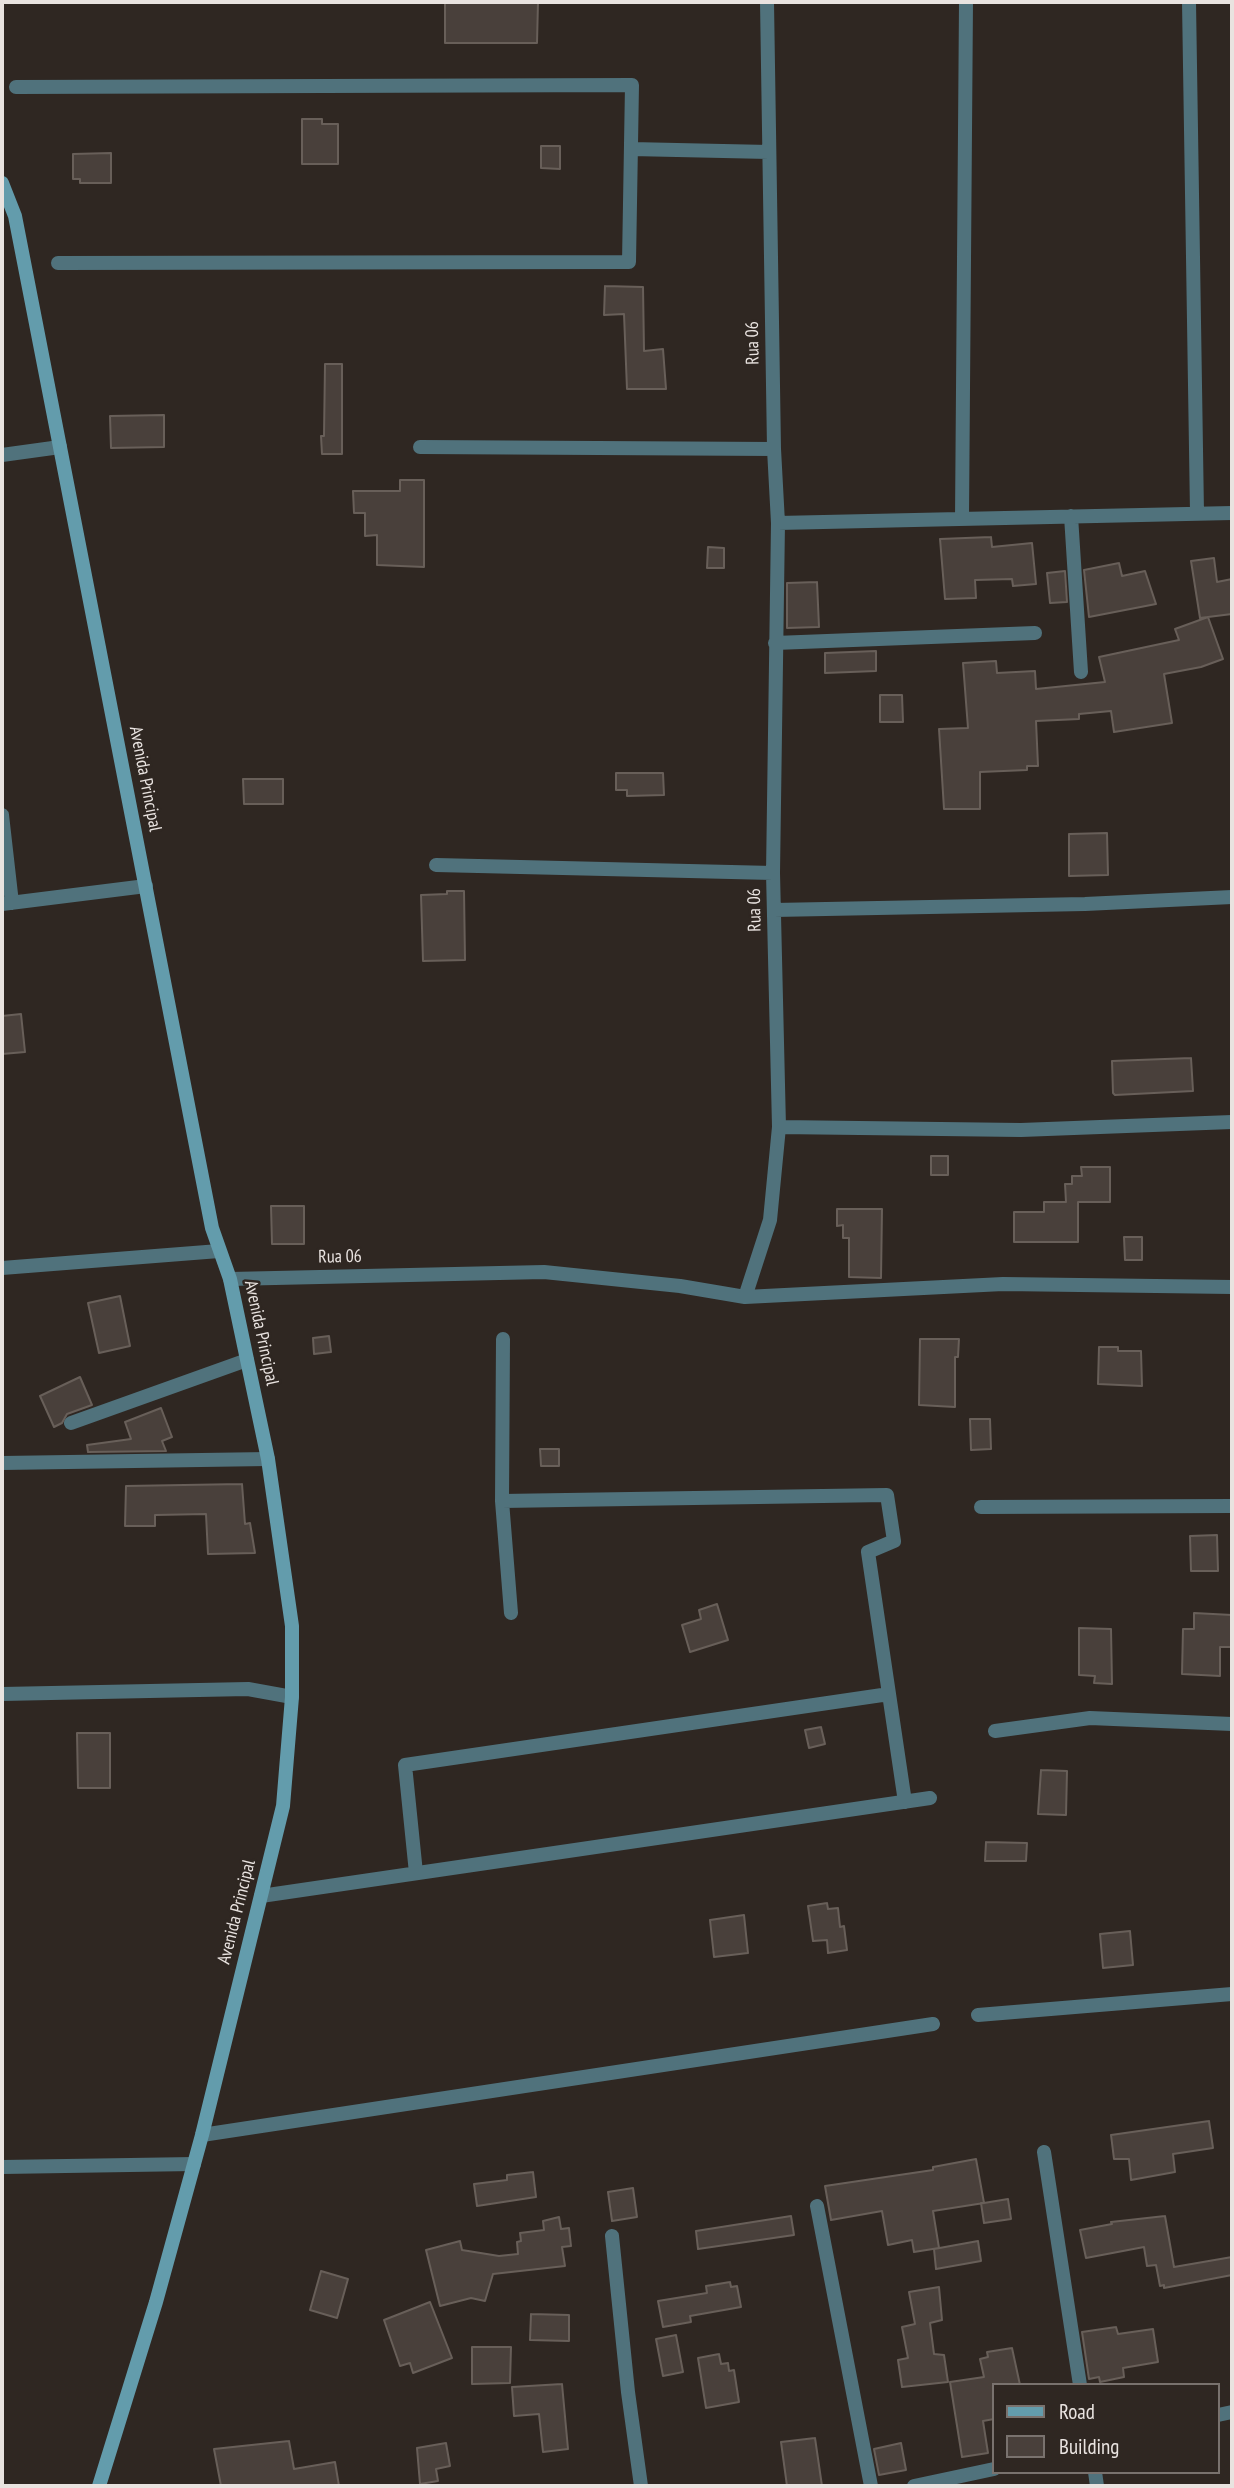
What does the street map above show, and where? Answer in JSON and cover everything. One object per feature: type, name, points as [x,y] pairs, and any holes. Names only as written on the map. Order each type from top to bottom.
[{"type":"street","name":"Rua 06","points":[[230,1279],[544,1272],[680,1286],[745,1297],[771,1220],[779,1128],[773,873],[778,523],[774,449],[767,2]]},
{"type":"street","points":[[962,518],[967,2]]},
{"type":"street","points":[[1189,2],[1197,513]]},
{"type":"street","points":[[16,87],[632,85],[629,262],[58,263]]},
{"type":"street","points":[[631,149],[769,152]]},
{"type":"street","name":"Avenida Principal","points":[[2,183],[15,216],[212,1228],[230,1279],[268,1459],[292,1626],[292,1697],[283,1806],[202,2135],[159,2291],[99,2486]]},
{"type":"street","points":[[2,455],[60,447]]},
{"type":"street","points":[[420,447],[774,449]]},
{"type":"street","points":[[778,523],[1232,513]]},
{"type":"street","points":[[1071,516],[1081,672]]},
{"type":"street","points":[[775,643],[1035,633]]},
{"type":"street","points":[[2,815],[7,904],[146,886]]},
{"type":"street","points":[[436,865],[773,873]]},
{"type":"street","points":[[774,910],[1085,904],[1232,897]]},
{"type":"street","points":[[779,1128],[1021,1130],[1232,1122]]},
{"type":"street","points":[[2,1268],[219,1251]]},
{"type":"street","points":[[745,1297],[1003,1284],[1232,1287]]},
{"type":"street","points":[[503,1339],[502,1501],[512,1613]]},
{"type":"street","points":[[71,1423],[247,1360]]},
{"type":"street","points":[[2,1462],[268,1459]]},
{"type":"street","points":[[502,1501],[887,1495],[894,1541],[868,1552],[905,1802]]},
{"type":"street","points":[[981,1507],[1232,1506]]},
{"type":"street","points":[[2,1694],[248,1689],[292,1697]]},
{"type":"street","points":[[416,1873],[405,1765],[889,1694]]},
{"type":"street","points":[[995,1731],[1090,1718],[1232,1724]]},
{"type":"street","points":[[261,1896],[930,1798]]},
{"type":"street","points":[[978,2015],[1232,1994]]},
{"type":"street","points":[[202,2135],[933,2024]]},
{"type":"street","points":[[1044,2152],[1080,2383]]},
{"type":"street","points":[[2,2167],[194,2164]]},
{"type":"street","points":[[817,2206],[871,2486]]},
{"type":"street","points":[[612,2236],[641,2486]]},
{"type":"street","points":[[914,2486],[992,2469]]},
{"type":"building","points":[[445,2],[538,2],[537,43],[445,43]]},
{"type":"building","points":[[302,119],[322,119],[322,124],[338,124],[338,164],[302,164]]},
{"type":"building","points":[[541,146],[560,146],[560,169],[541,168]]},
{"type":"building","points":[[111,153],[111,183],[80,183],[80,179],[73,179],[73,154]]},
{"type":"building","points":[[605,286],[643,287],[644,351],[663,349],[666,389],[627,389],[624,314],[604,315]]},
{"type":"building","points":[[325,364],[342,364],[342,454],[322,454]]},
{"type":"building","points":[[164,415],[164,447],[111,448],[110,416]]},
{"type":"building","points":[[400,480],[424,480],[424,567],[377,565],[377,535],[365,536],[365,513],[354,513],[353,491],[400,491]]},
{"type":"building","points":[[991,537],[992,547],[1032,543],[1036,584],[1013,586],[1012,579],[975,580],[976,598],[945,599],[940,539]]},
{"type":"building","points":[[708,547],[724,548],[724,568],[707,568]]},
{"type":"building","points":[[1214,558],[1217,582],[1232,579],[1232,614],[1200,618],[1191,561]]},
{"type":"building","points":[[1119,563],[1122,576],[1145,571],[1156,604],[1089,617],[1084,570]]},
{"type":"building","points":[[1065,571],[1067,602],[1050,603],[1047,573]]},
{"type":"building","points":[[817,582],[819,627],[787,628],[787,583]]},
{"type":"building","points":[[1208,617],[1223,659],[1201,667],[1164,674],[1172,723],[1114,732],[1111,711],[1079,714],[1079,719],[1036,721],[1038,766],[1027,766],[1027,770],[980,772],[980,809],[944,809],[939,729],[968,728],[963,663],[996,661],[997,673],[1035,671],[1036,689],[1105,682],[1099,657],[1179,640],[1175,629]]},
{"type":"building","points":[[876,651],[876,671],[825,673],[825,653]]},
{"type":"building","points":[[880,695],[902,695],[903,722],[880,722]]},
{"type":"building","points":[[616,773],[663,773],[664,795],[627,796],[627,790],[616,790]]},
{"type":"building","points":[[243,779],[283,779],[283,804],[244,804]]},
{"type":"building","points":[[1107,833],[1108,875],[1069,876],[1069,834]]},
{"type":"building","points":[[447,891],[464,891],[465,960],[423,961],[421,895],[447,894]]},
{"type":"building","points":[[21,1014],[25,1052],[2,1054],[2,1016]]},
{"type":"building","points":[[1191,1058],[1193,1091],[1113,1093],[1112,1061]]},
{"type":"building","points":[[931,1156],[948,1156],[948,1175],[931,1175]]},
{"type":"building","points":[[1081,1167],[1110,1167],[1110,1202],[1078,1202],[1078,1242],[1014,1242],[1014,1212],[1044,1212],[1044,1202],[1066,1202],[1065,1184],[1072,1184],[1072,1176],[1082,1176]]},
{"type":"building","points":[[271,1206],[304,1206],[304,1244],[272,1244]]},
{"type":"building","points":[[837,1209],[882,1209],[881,1278],[849,1277],[849,1238],[843,1238],[843,1225],[837,1226]]},
{"type":"building","points":[[1124,1237],[1142,1237],[1142,1260],[1125,1260]]},
{"type":"building","points":[[120,1296],[130,1346],[99,1353],[88,1303]]},
{"type":"building","points":[[329,1336],[331,1352],[314,1354],[313,1338]]},
{"type":"building","points":[[920,1339],[959,1339],[958,1357],[955,1357],[955,1407],[919,1405]]},
{"type":"building","points":[[1099,1347],[1118,1347],[1118,1351],[1141,1351],[1142,1386],[1098,1384]]},
{"type":"building","points":[[80,1377],[92,1405],[67,1414],[62,1423],[54,1427],[40,1396]]},
{"type":"building","points":[[161,1408],[172,1437],[162,1441],[166,1451],[88,1452],[87,1445],[131,1439],[125,1422]]},
{"type":"building","points":[[970,1419],[990,1419],[991,1449],[971,1450]]},
{"type":"building","points":[[540,1449],[559,1449],[559,1466],[541,1466]]},
{"type":"building","points":[[242,1484],[245,1524],[250,1523],[255,1553],[208,1554],[206,1514],[155,1515],[155,1526],[125,1526],[126,1486]]},
{"type":"building","points":[[1217,1535],[1218,1571],[1191,1571],[1190,1536]]},
{"type":"building","points":[[717,1604],[728,1640],[690,1652],[682,1625],[701,1619],[699,1610]]},
{"type":"building","points":[[1194,1613],[1232,1615],[1232,1647],[1220,1647],[1220,1676],[1182,1674],[1183,1629],[1194,1629]]},
{"type":"building","points":[[1079,1628],[1111,1629],[1112,1684],[1094,1683],[1095,1676],[1079,1675]]},
{"type":"building","points":[[821,1727],[825,1744],[809,1748],[805,1730]]},
{"type":"building","points":[[77,1733],[110,1733],[110,1788],[78,1788]]},
{"type":"building","points":[[1041,1770],[1067,1771],[1066,1815],[1038,1814]]},
{"type":"building","points":[[986,1842],[1027,1843],[1026,1861],[985,1861]]},
{"type":"building","points":[[827,1903],[828,1909],[838,1908],[847,1950],[828,1953],[827,1940],[813,1941],[808,1906]]},
{"type":"building","points":[[744,1915],[748,1953],[714,1957],[710,1920]]},
{"type":"building","points":[[1130,1931],[1133,1965],[1103,1968],[1100,1934]]},
{"type":"building","points":[[1209,2121],[1213,2148],[1173,2154],[1175,2172],[1131,2180],[1129,2159],[1114,2159],[1111,2135]]},
{"type":"building","points":[[976,2159],[984,2203],[1008,2199],[1011,2219],[984,2223],[981,2203],[933,2211],[939,2248],[914,2252],[912,2240],[888,2245],[882,2211],[831,2220],[825,2186],[933,2170],[933,2167]]},
{"type":"building","points":[[533,2172],[536,2197],[477,2206],[474,2184],[507,2180],[507,2175]]},
{"type":"building","points":[[633,2188],[637,2217],[612,2221],[608,2192]]},
{"type":"building","points":[[791,2216],[794,2235],[698,2249],[696,2231]]},
{"type":"building","points":[[1165,2216],[1174,2267],[1232,2257],[1232,2275],[1164,2288],[1164,2285],[1160,2286],[1156,2265],[1147,2266],[1144,2247],[1086,2258],[1080,2230],[1112,2224],[1111,2222]]},
{"type":"building","points":[[559,2217],[561,2229],[569,2228],[571,2246],[562,2247],[565,2266],[493,2274],[485,2301],[471,2298],[440,2306],[426,2250],[460,2241],[462,2250],[499,2256],[518,2254],[517,2242],[521,2241],[520,2233],[544,2230],[543,2221]]},
{"type":"building","points":[[978,2241],[981,2261],[936,2269],[934,2249]]},
{"type":"building","points":[[321,2271],[348,2279],[337,2318],[310,2310]]},
{"type":"building","points":[[730,2282],[731,2287],[737,2286],[741,2307],[690,2316],[691,2322],[663,2327],[658,2301],[707,2293],[706,2286]]},
{"type":"building","points":[[939,2287],[942,2320],[930,2323],[934,2354],[944,2355],[948,2382],[902,2387],[898,2360],[908,2358],[902,2327],[915,2324],[909,2292]]},
{"type":"building","points":[[430,2302],[452,2358],[413,2373],[410,2363],[400,2366],[384,2320]]},
{"type":"building","points":[[531,2314],[569,2315],[569,2341],[530,2340]]},
{"type":"building","points":[[1116,2327],[1118,2334],[1153,2329],[1158,2362],[1123,2368],[1124,2377],[1100,2382],[1099,2377],[1089,2379],[1082,2332]]},
{"type":"building","points":[[676,2335],[683,2372],[663,2376],[656,2339]]},
{"type":"building","points":[[472,2347],[511,2347],[510,2383],[472,2384]]},
{"type":"building","points":[[1012,2348],[1020,2383],[992,2383],[992,2419],[983,2421],[988,2453],[962,2457],[950,2382],[984,2377],[980,2359],[988,2357],[987,2352]]},
{"type":"building","points":[[719,2354],[721,2364],[728,2363],[729,2371],[734,2370],[739,2402],[706,2408],[698,2358]]},
{"type":"building","points":[[562,2384],[568,2449],[543,2452],[539,2414],[514,2416],[512,2387]]},
{"type":"building","points":[[815,2438],[822,2486],[787,2486],[781,2442]]},
{"type":"building","points":[[289,2441],[294,2469],[335,2462],[339,2486],[221,2486],[214,2449]]},
{"type":"building","points":[[446,2443],[450,2466],[436,2469],[438,2481],[420,2484],[417,2448]]},
{"type":"building","points":[[901,2443],[906,2470],[879,2475],[874,2449]]}]
